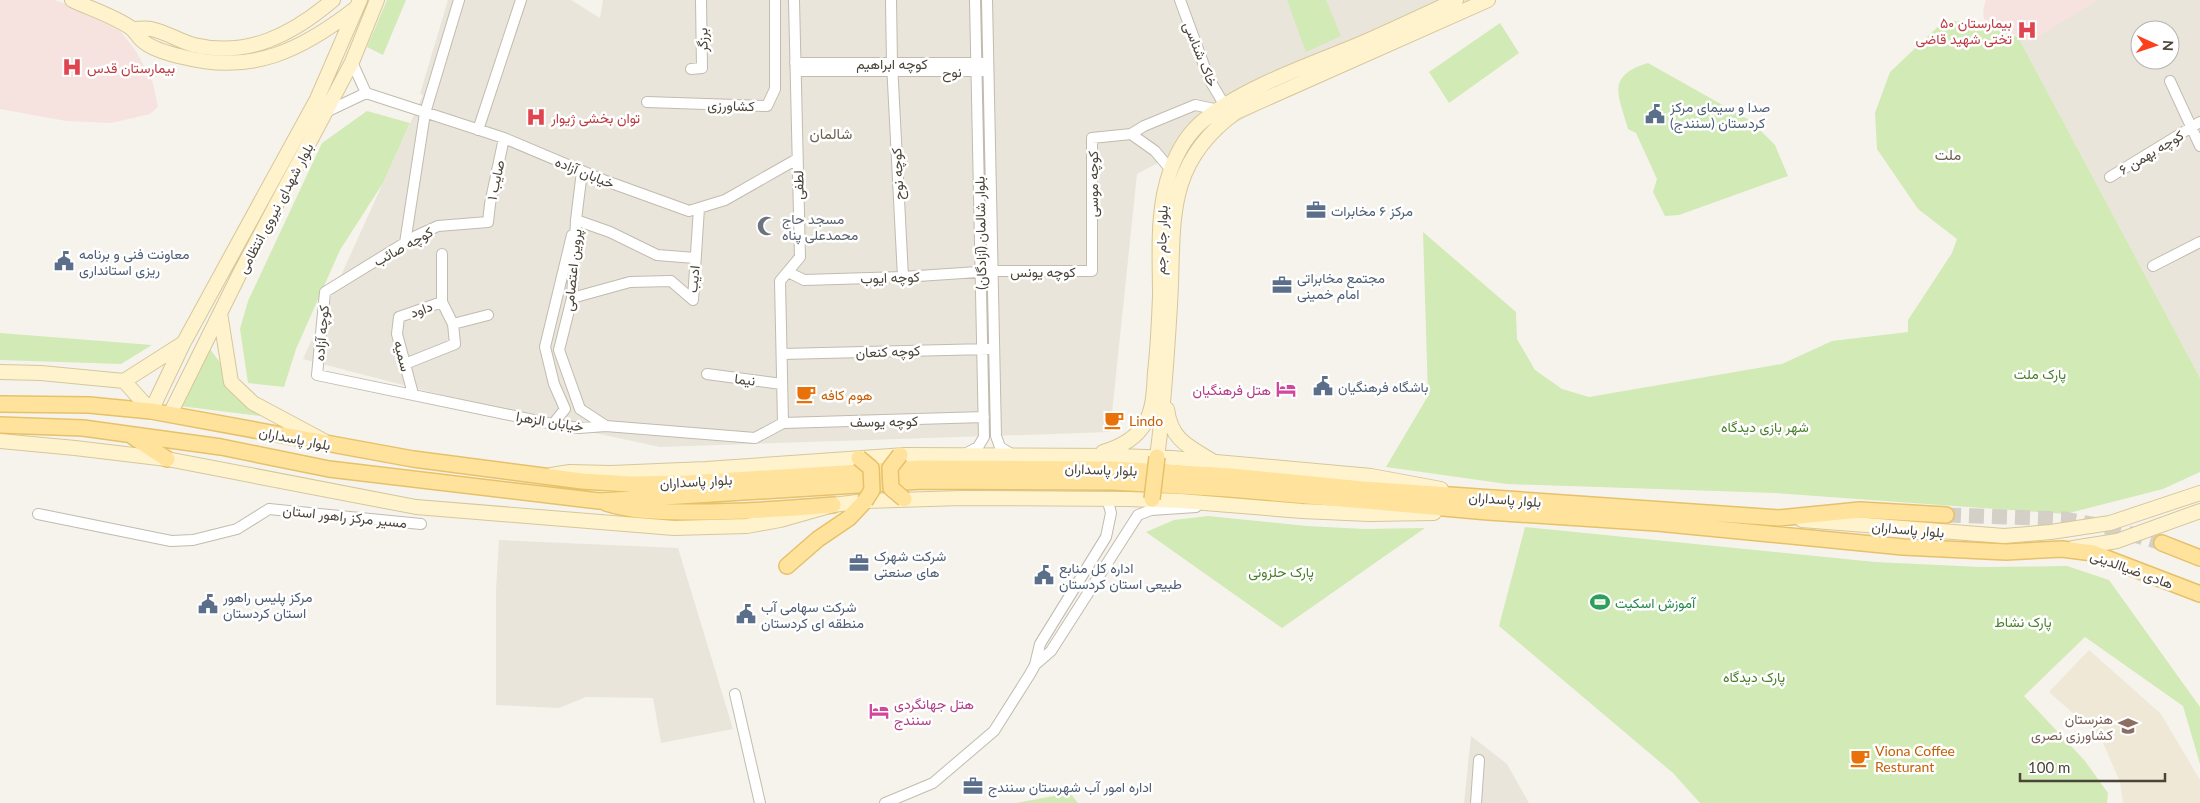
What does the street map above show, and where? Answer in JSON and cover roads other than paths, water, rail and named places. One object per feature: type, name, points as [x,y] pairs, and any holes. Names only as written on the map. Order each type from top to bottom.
[{"type":"main road","points":[[72,0],[132,28],[151,29],[202,46],[220,49],[264,43],[296,28],[333,0]]},
{"type":"main road","points":[[340,0],[346,6],[345,16]]},
{"type":"main road","name":"بلوار شهدای نیروی انتظامی","points":[[170,414],[220,313],[352,62],[378,0]]},
{"type":"main road","name":"بلوار جام جم","points":[[1157,457],[1165,393],[1171,293],[1160,213],[1171,170],[1180,148],[1190,133],[1205,119],[1222,108],[1303,67],[1456,0]]},
{"type":"main road","name":"بلوار جام جم","points":[[1079,456],[1096,454],[1116,448],[1133,437],[1147,421],[1152,402],[1165,240],[1186,170],[1207,136],[1236,112],[1488,0]]},
{"type":"main road","points":[[132,28],[144,43],[167,53],[200,61],[244,63],[285,52],[304,43],[345,16],[358,3]]},
{"type":"main road","name":"بلوار شهدای نیروی انتظامی","points":[[151,411],[183,344],[317,100],[358,3]]},
{"type":"main road","points":[[220,313],[230,382],[253,404],[332,445]]},
{"type":"main road","points":[[0,372],[41,373],[124,381],[183,344]]},
{"type":"main road","points":[[170,372],[175,380],[186,381]]},
{"type":"main road","points":[[124,381],[151,411]]},
{"type":"main road","points":[[1165,393],[1169,420],[1173,432],[1185,444],[1213,462]]},
{"type":"main road","name":"بلوار پاسداران","points":[[0,404],[89,405],[151,411],[413,460],[542,476],[630,484],[688,483],[922,468],[1104,469],[1230,476],[1657,523],[1912,547],[2006,552],[2062,550],[2117,541],[2200,511]]},
{"type":"main road","name":"بلوار پاسداران","points":[[0,425],[83,428],[221,447],[329,468],[599,501],[922,481],[1030,481],[1182,485],[1488,505],[1779,518],[2004,536],[2051,532],[2110,523],[2200,493]]},
{"type":"main road","points":[[129,434],[167,459]]},
{"type":"main road","points":[[0,442],[75,448],[167,459],[416,507],[625,525],[674,528],[747,526],[780,520],[832,505]]},
{"type":"main road","points":[[542,476],[570,472],[611,473],[706,469],[900,456],[1157,457],[1371,476],[1488,505]]},
{"type":"main road","points":[[900,456],[890,468],[891,488],[904,499]]},
{"type":"main road","points":[[1152,499],[1157,457]]},
{"type":"main road","points":[[788,566],[818,539],[849,518],[865,501],[872,490],[871,468],[859,458]]},
{"type":"main road","points":[[599,501],[623,509],[671,512],[740,512],[904,499],[1152,499],[1302,511],[1369,514],[1488,505]]},
{"type":"main road","points":[[1779,518],[1860,510],[1946,515]]},
{"type":"main road","points":[[2162,543],[2200,558]]},
{"type":"main road","name":"هادی ضیاالدینی","points":[[2062,550],[2093,552],[2200,594]]},
{"type":"street","points":[[405,243],[425,112],[459,0]]},
{"type":"street","points":[[478,130],[521,0]]},
{"type":"street","name":"برزگر","points":[[690,69],[702,68],[701,0]]},
{"type":"street","name":"کشاورزی","points":[[647,102],[767,106],[776,88],[775,0]]},
{"type":"street","name":"لطفی","points":[[783,423],[780,281],[800,257],[794,0]]},
{"type":"street","name":"کوچه نوح","points":[[891,0],[892,67],[904,277]]},
{"type":"street","name":"بلوار شالمان (آزادگان)","points":[[964,455],[978,447],[984,437],[975,0]]},
{"type":"street","name":"بلوار شالمان (آزادگان)","points":[[988,0],[996,436],[1000,446],[1013,455]]},
{"type":"street","name":"خاک شناسی","points":[[1180,0],[1209,80],[1222,108]]},
{"type":"street","points":[[326,112],[366,93],[352,62]]},
{"type":"street","name":"کوچه ابراهیم","points":[[795,67],[976,67]]},
{"type":"street","name":"نوح","points":[[976,67],[989,67]]},
{"type":"street","points":[[2170,81],[2196,125],[2200,146]]},
{"type":"street","name":"خیابان آزاده","points":[[366,93],[504,138],[582,172],[689,211],[725,200],[797,159]]},
{"type":"street","points":[[1171,170],[1155,151],[1131,134],[1144,126],[1195,105],[1222,108]]},
{"type":"street","name":"کوچه بهمن ۶","points":[[2110,177],[2196,125]]},
{"type":"street","name":"کوچه موسی","points":[[1092,271],[1092,138],[1131,134]]},
{"type":"street","name":"صایب ۱","points":[[488,222],[504,138]]},
{"type":"street","points":[[576,220],[582,172]]},
{"type":"street","points":[[695,258],[698,208]]},
{"type":"street","name":"ادیب","points":[[572,298],[630,282],[671,281],[693,300],[695,258],[657,255],[610,232],[576,220]]},
{"type":"street","name":"پروین اعتصامی","points":[[576,220],[572,298],[559,350],[580,409],[606,426]]},
{"type":"street","name":"پروین اعتصامی","points":[[553,424],[564,408],[554,384],[545,346],[566,254],[576,220]]},
{"type":"street","name":"کوچه صائب","points":[[325,292],[405,243],[438,226],[488,222]]},
{"type":"street","points":[[2154,266],[2200,242]]},
{"type":"street","points":[[405,364],[455,344],[453,324],[442,302],[442,254]]},
{"type":"street","name":"کوچه ایوب","points":[[788,272],[804,280],[904,277],[993,271]]},
{"type":"street","name":"کوچه یونس","points":[[993,271],[1092,271]]},
{"type":"street","name":"کوچه آزاده","points":[[317,375],[325,292]]},
{"type":"street","name":"داود","points":[[399,317],[442,302]]},
{"type":"street","points":[[453,324],[488,315]]},
{"type":"street","name":"سمیه","points":[[399,317],[397,334],[413,394]]},
{"type":"street","name":"کوچه کنعان","points":[[782,354],[994,348]]},
{"type":"street","name":"نیما","points":[[707,374],[782,384]]},
{"type":"street","name":"خیابان الزهرا","points":[[317,375],[579,428],[606,426],[755,438],[783,423]]},
{"type":"street","name":"کوچه یوسف","points":[[783,423],[984,418]]},
{"type":"street","points":[[1035,665],[1040,644],[1106,537],[1111,513],[1107,498]]},
{"type":"street","points":[[885,803],[934,783],[994,731],[1035,665],[1051,651],[1138,516],[1151,510],[1192,508],[1214,503]]},
{"type":"street","name":"مسیر مرکز راهور استان","points":[[38,514],[170,541],[193,540],[236,529],[269,508],[421,524]]},
{"type":"street","points":[[1082,578],[1093,584]]},
{"type":"street","points":[[735,694],[760,803]]},
{"type":"street","points":[[1476,803],[1479,760]]},
{"type":"tunnel","points":[[1946,515],[2064,519],[2103,526],[2162,543]]},
{"type":"place","name":"بیمارستان ۵۰ تختی شهید قاضی","points":[[2027,30]]},
{"type":"place","name":"بیمارستان قدس","points":[[72,67]]},
{"type":"place","name":"صدا و سیمای مرکز کردستان (سنندج)","points":[[1655,114]]},
{"type":"place","name":"توان بخشی ژیوار","points":[[536,117]]},
{"type":"place","name":"مرکز ۶ مخابرات","points":[[1316,210]]},
{"type":"place","name":"مسجد حاج محمدعلی پناه","points":[[767,226]]},
{"type":"place","name":"معاونت فنی و برنامه ریزی استانداری","points":[[64,261]]},
{"type":"place","name":"مجتمع مخابراتی امام خمینی","points":[[1282,285]]},
{"type":"place","name":"باشگاه فرهنگیان","points":[[1323,386]]},
{"type":"place","name":"هتل فرهنگیان","points":[[1286,389]]},
{"type":"place","name":"هوم کافه","points":[[806,394]]},
{"type":"place","name":"Lindo","points":[[1114,420]]},
{"type":"place","name":"شرکت شهرک های صنعتی","points":[[859,563]]},
{"type":"place","name":"اداره کل منابع طبیعی استان کردستان","points":[[1044,575]]},
{"type":"place","name":"آموزش اسکیت","points":[[1600,602]]},
{"type":"place","name":"مرکز پلیس راهور استان کردستان","points":[[208,604]]},
{"type":"place","name":"شرکت سهامی آب منطقه ای کردستان","points":[[746,614]]},
{"type":"place","name":"هتل جهانگردی سنندج","points":[[879,711]]},
{"type":"place","name":"هنرستان کشاورزی نصری","points":[[2128,726]]},
{"type":"place","name":"Viona Coffee Resturant","points":[[1860,758]]},
{"type":"place","name":"اداره امور آب شهرستان سنندج","points":[[973,786]]},
{"type":"district","name":"شالمان","points":[[831,133]]},
{"type":"district","name":"ملت","points":[[1948,154]]},
{"type":"park label","name":"پارک ملت","points":[[2040,373]]},
{"type":"park label","name":"شهر بازی دیدگاه","points":[[1765,426]]},
{"type":"park label","name":"پارک حلزونی","points":[[1281,571]]},
{"type":"park label","name":"پارک نشاط","points":[[2023,621]]},
{"type":"park label","name":"پارک دیدگاه","points":[[1754,676]]}]
